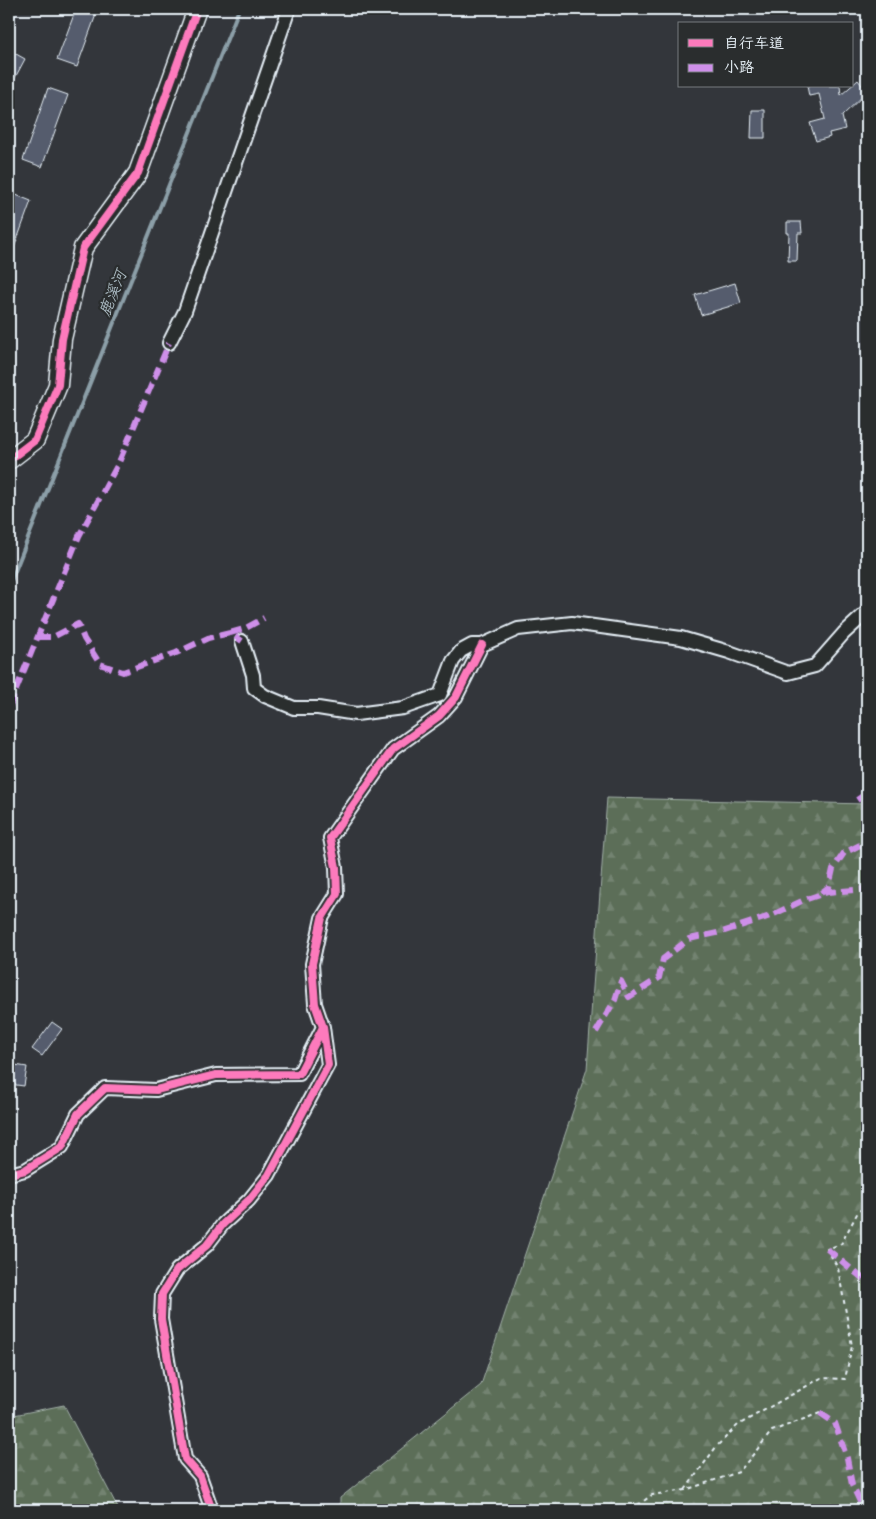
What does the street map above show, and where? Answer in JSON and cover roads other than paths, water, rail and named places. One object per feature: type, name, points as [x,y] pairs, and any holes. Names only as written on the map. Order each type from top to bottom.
[{"type":"street","points":[[9,460],[34,440],[58,385],[62,339],[83,248],[138,173],[197,9]]},
{"type":"street","points":[[168,343],[185,311],[289,9]]},
{"type":"street","points":[[242,641],[253,675],[254,688],[265,696],[294,708],[318,708],[356,714],[403,708],[440,695],[453,661],[461,651],[472,645],[482,646],[518,629],[572,623],[681,638],[730,652],[788,673],[815,666],[844,633],[867,612]]},
{"type":"street","points":[[212,1510],[200,1476],[186,1459],[161,1319],[162,1294],[177,1270],[207,1245],[223,1224],[249,1200],[269,1175],[328,1064],[323,1027],[315,1004],[312,964],[322,918],[337,894],[336,867],[330,838],[393,749],[439,716],[456,696],[482,646]]},
{"type":"street","points":[[9,1174],[26,1170],[62,1148],[78,1114],[105,1088],[156,1090],[216,1075],[299,1074],[323,1027]]},
{"type":"waterway","name":"鹿溪河","points":[[9,586],[239,9]]}]
